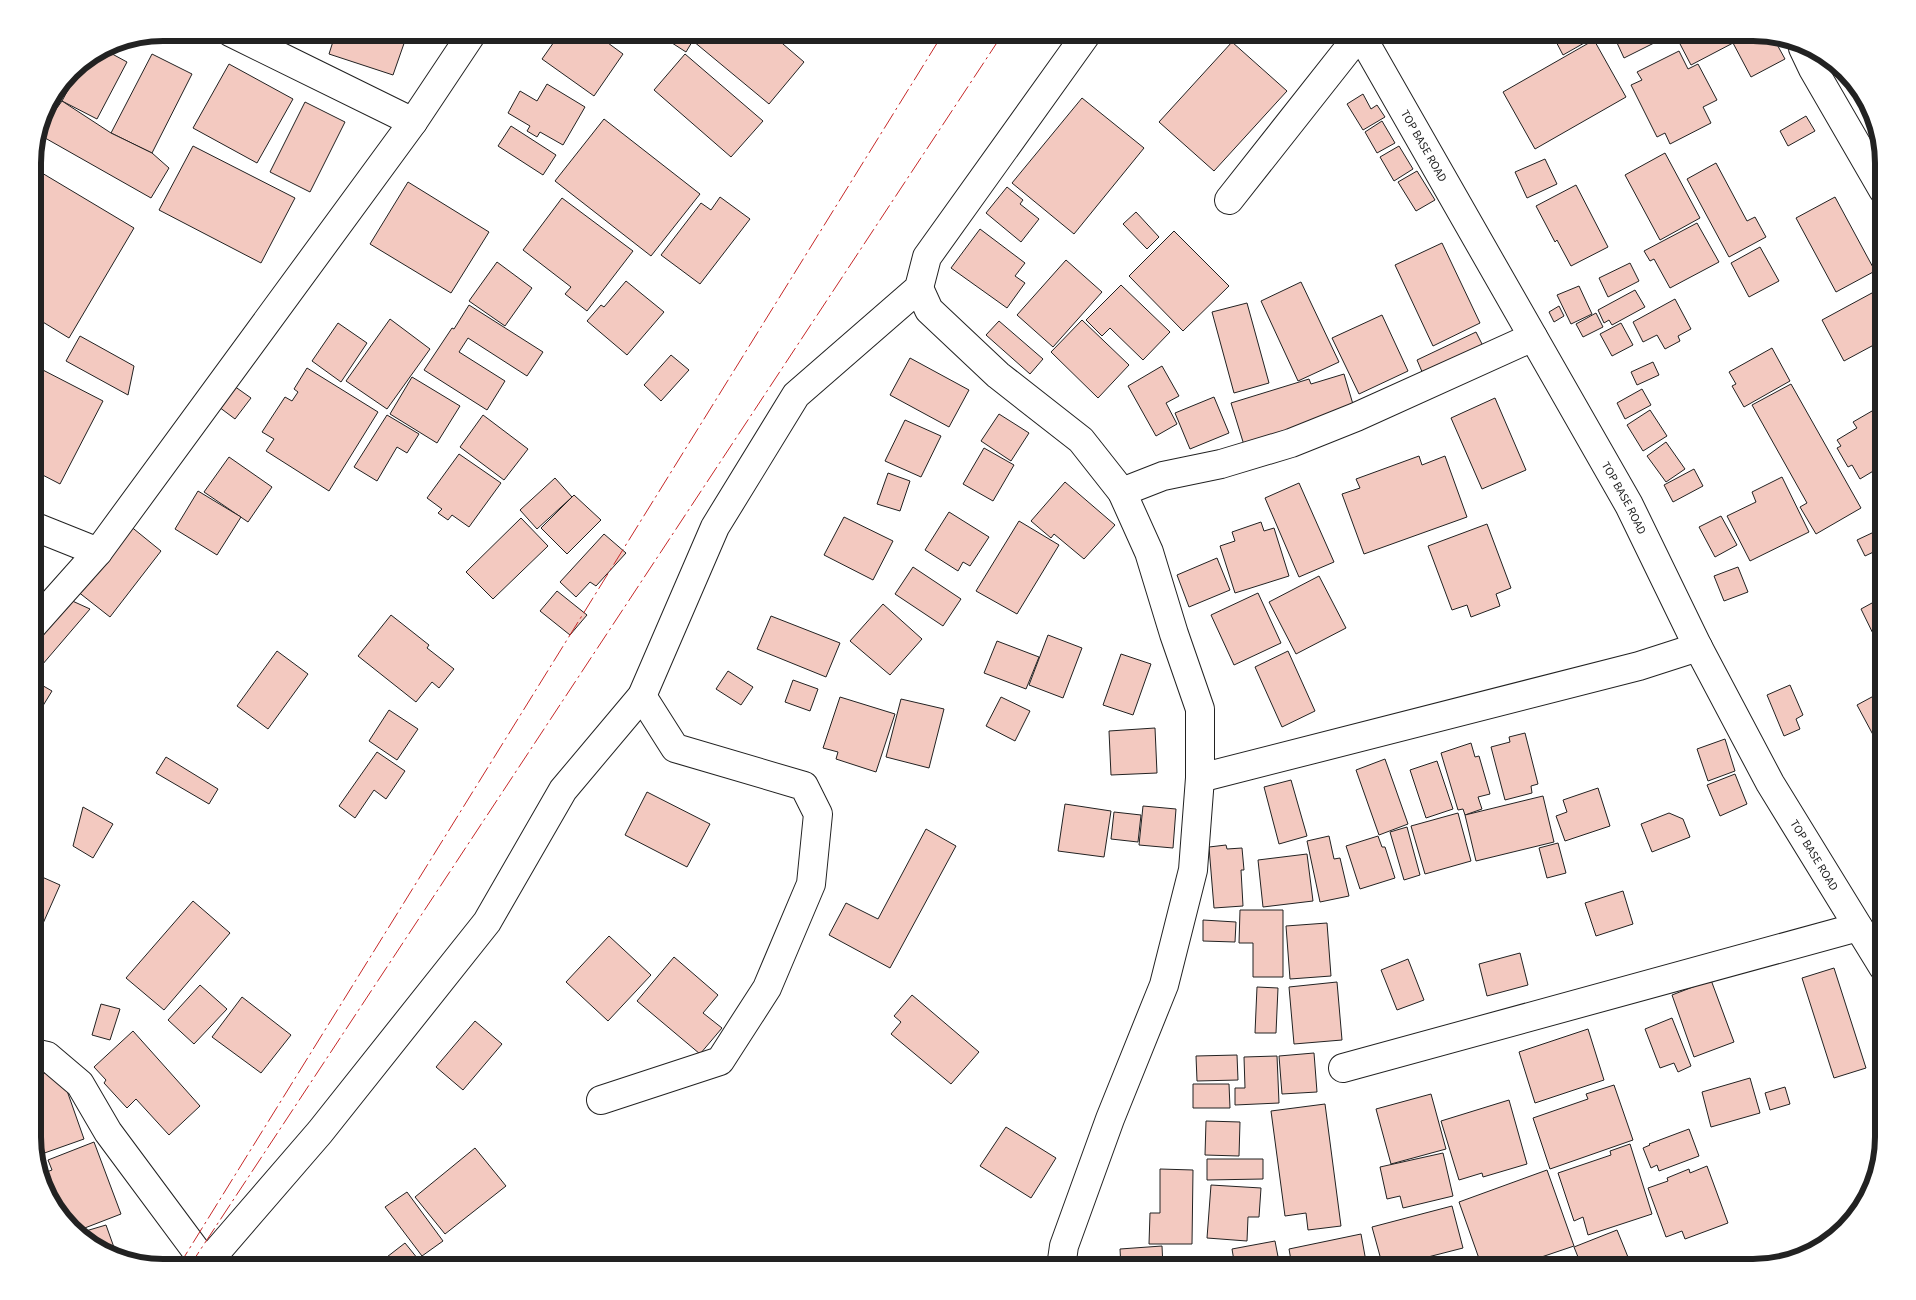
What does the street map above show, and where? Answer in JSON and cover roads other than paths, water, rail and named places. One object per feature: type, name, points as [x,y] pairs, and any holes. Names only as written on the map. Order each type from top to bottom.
[{"type":"street","points":[[248,41],[413,122]]},
{"type":"street","points":[[42,615],[98,552],[413,122],[467,41]]},
{"type":"street","points":[[215,1259],[320,1132],[487,922],[563,790],[642,696],[715,527],[796,395],[919,288],[927,258],[1082,41]]},
{"type":"street","points":[[1229,200],[1354,41]]},
{"type":"street","name":"TOP BASE ROAD","points":[[1365,41],[1629,505],[1698,647],[1770,783],[1875,953]]},
{"type":"street","points":[[1806,53],[1875,175]]},
{"type":"street","points":[[919,288],[929,310],[998,374],[1081,440],[1122,492],[1149,552],[1174,634],[1200,709],[1200,778],[1193,870],[1164,985],[1110,1119],[1064,1246],[1062,1259]]},
{"type":"street","points":[[1122,492],[1163,476],[1221,464],[1291,444],[1356,417],[1533,337]]},
{"type":"street","points":[[42,530],[98,552]]},
{"type":"street","points":[[1200,778],[1639,666],[1698,647]]},
{"type":"street","points":[[601,1100],[720,1061],[767,988],[811,884],[818,814],[804,786],[675,748],[642,696]]},
{"type":"street","points":[[1343,1068],[1858,927]]},
{"type":"street","points":[[42,1055],[47,1056],[80,1084],[108,1132],[204,1259]]}]
